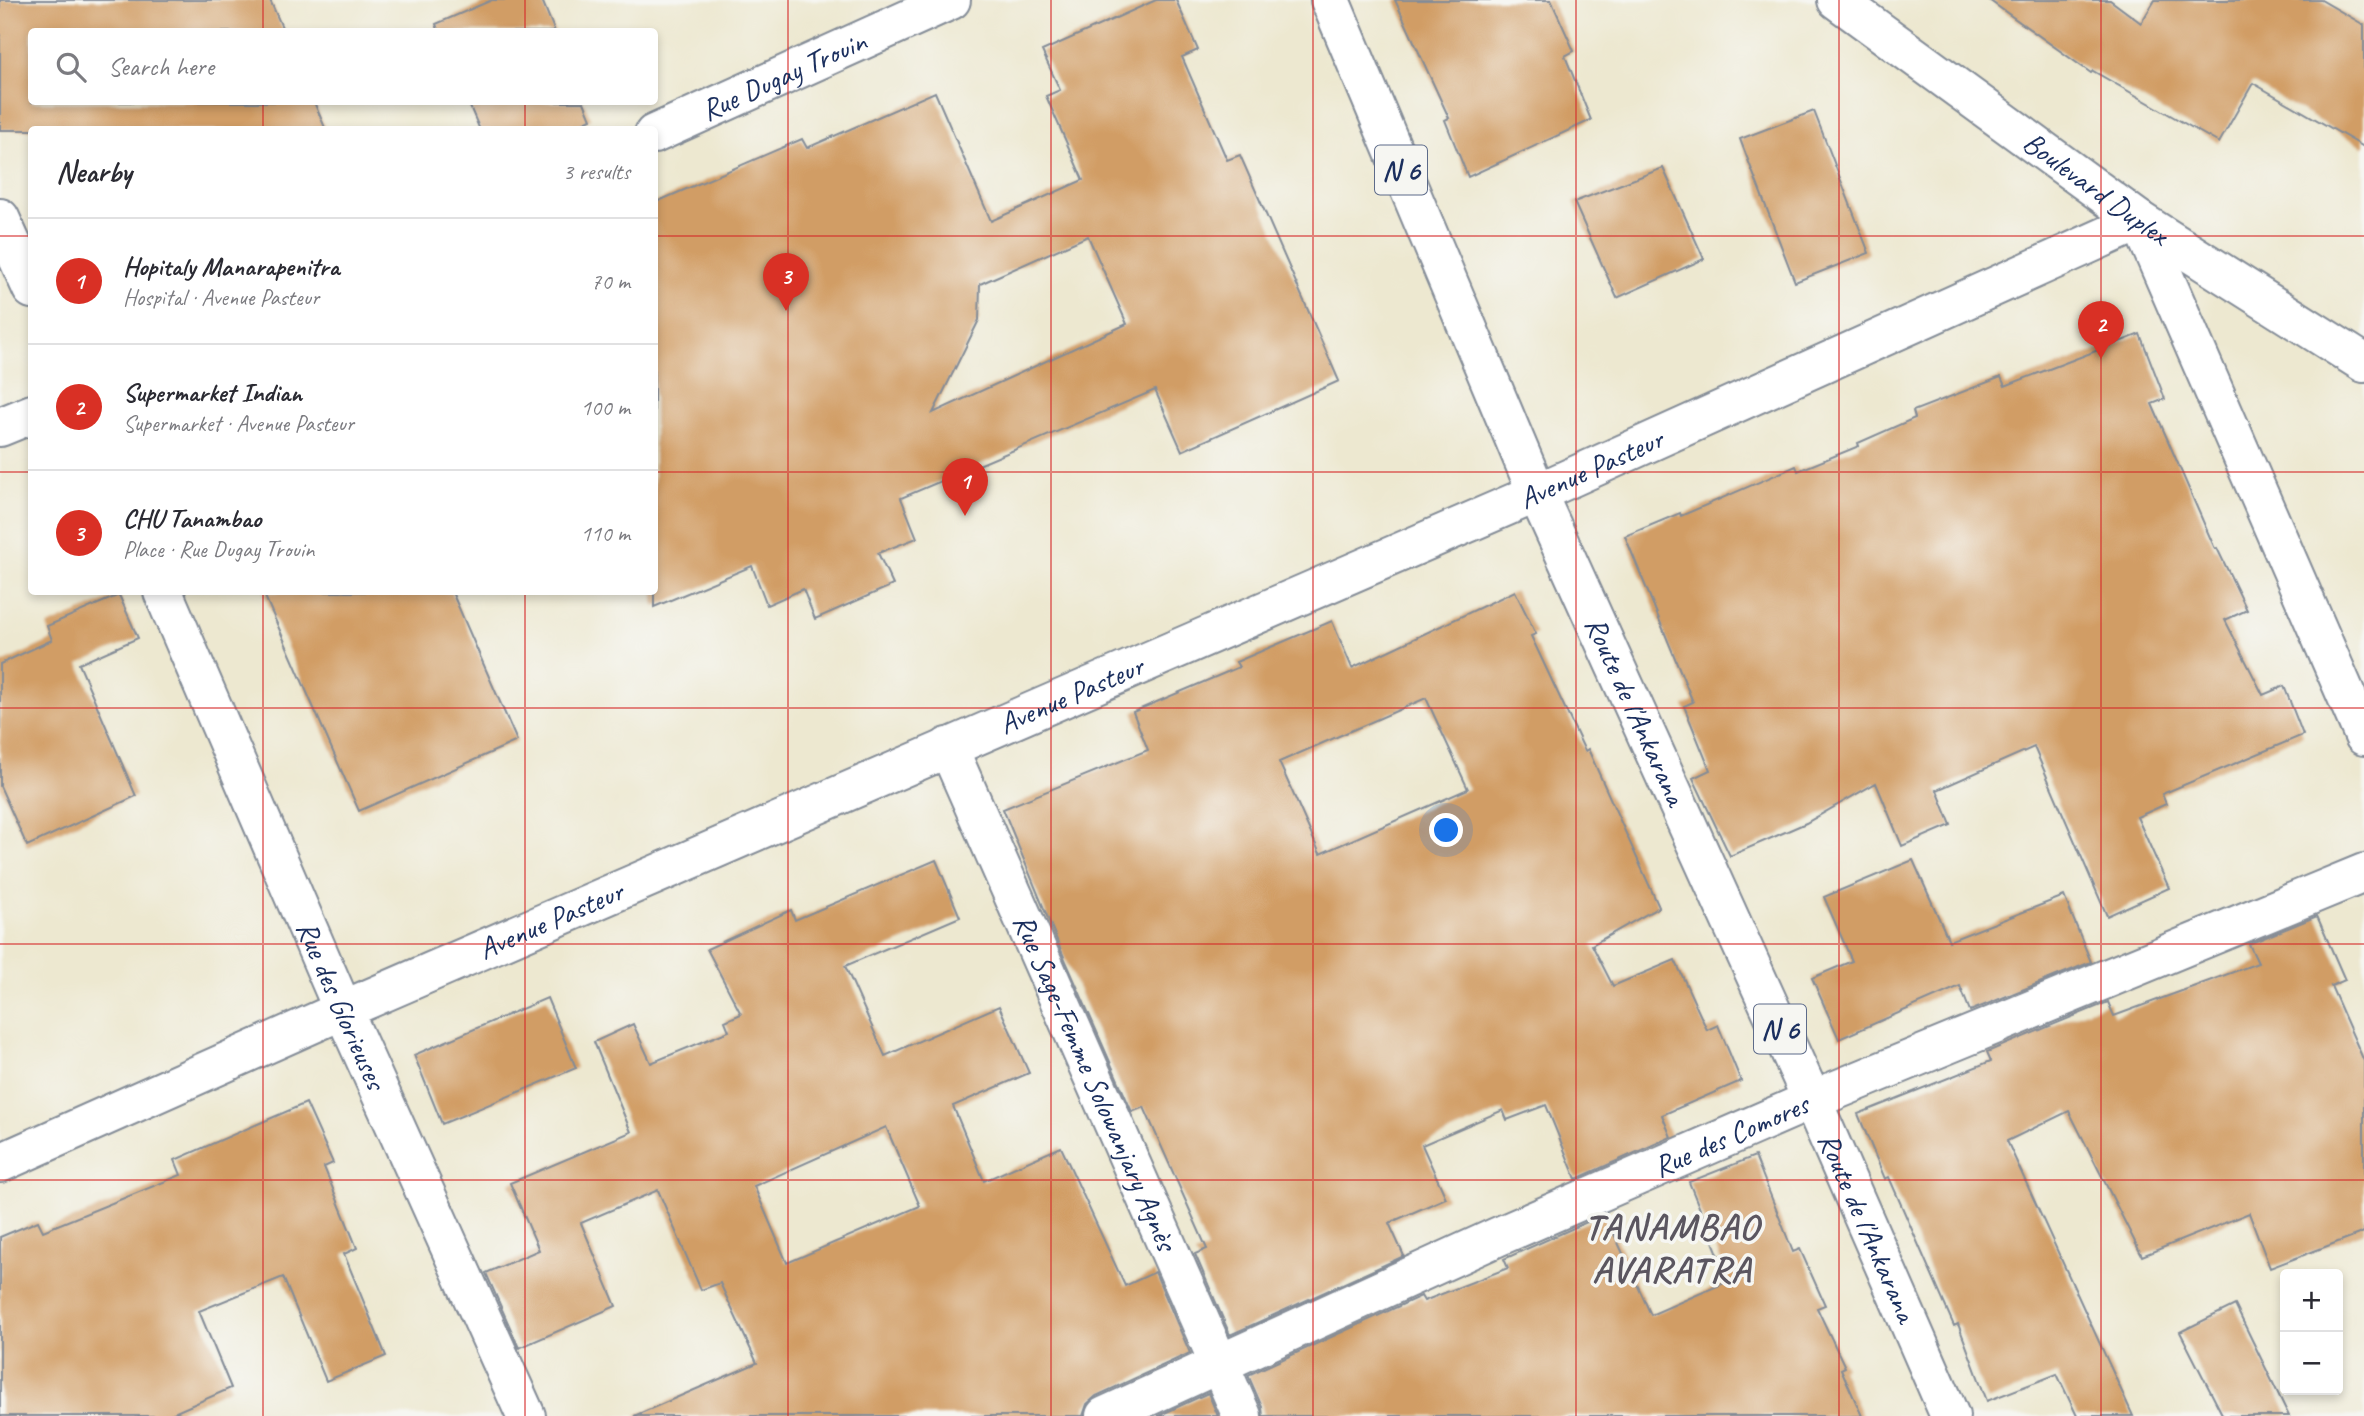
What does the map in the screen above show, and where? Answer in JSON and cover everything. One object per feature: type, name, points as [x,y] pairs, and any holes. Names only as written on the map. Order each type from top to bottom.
[{"type":"street","name":"Rue Dugay Trouin","points":[[658,132],[951,0]]},
{"type":"street","name":"Route de l'Ankarana","points":[[1330,0],[1537,493],[1812,1100],[1950,1416]]},
{"type":"street","name":"Boulevard Duplex","points":[[1837,0],[2140,221],[2364,363]]},
{"type":"street","points":[[0,218],[28,280]]},
{"type":"street","name":"Avenue Pasteur","points":[[0,1163],[343,1010],[1537,493],[2140,221]]},
{"type":"street","points":[[2140,221],[2364,736]]},
{"type":"street","points":[[0,427],[28,416]]},
{"type":"street","name":"Rue des Glorieuses","points":[[164,595],[343,1010],[526,1416]]},
{"type":"street","name":"Rue Sage-Femme Solowanjary Agnès","points":[[948,747],[1242,1416]]},
{"type":"street","name":"Rue des Comores","points":[[1105,1416],[1510,1231],[1812,1100],[2364,873]]},
{"type":"building","points":[[0,0],[270,0],[282,28],[28,28],[28,105],[315,105],[324,126],[28,126],[28,130],[0,130]]},
{"type":"building","points":[[492,0],[542,0],[553,28],[438,28],[436,24]]},
{"type":"building","points":[[1156,0],[1176,0],[1198,50],[1182,57],[1227,160],[1240,155],[1339,381],[1182,451],[1155,390],[901,498],[917,538],[878,553],[893,585],[815,619],[803,589],[767,605],[752,566],[654,607],[654,595],[658,595],[658,201],[802,139],[807,148],[935,92],[991,221],[1083,180],[1046,96],[1060,90],[1042,51]],"holes":[[[1088,236],[1127,324],[933,413],[979,320],[980,284]]]},
{"type":"building","points":[[1395,0],[1551,0],[1574,51],[1565,56],[1591,120],[1468,177],[1445,120],[1449,118]]},
{"type":"building","points":[[1989,0],[2110,0],[2141,23],[2155,0],[2321,0],[2364,25],[2364,147],[2253,83],[2219,143],[2093,71],[2091,73]]},
{"type":"building","points":[[469,105],[585,105],[591,119],[576,126],[478,126]]},
{"type":"building","points":[[1814,111],[1869,253],[1795,282],[1740,139]]},
{"type":"building","points":[[1663,168],[1704,259],[1617,298],[1574,202]]},
{"type":"building","points":[[2140,334],[2165,399],[2152,404],[2215,549],[2217,548],[2247,610],[2225,620],[2263,695],[2284,686],[2303,735],[2162,794],[2166,804],[2137,817],[2169,888],[2107,916],[2034,747],[1937,790],[1951,825],[1902,846],[1876,783],[1806,823],[1730,856],[1693,778],[1710,770],[1684,706],[1693,702],[1625,536],[1680,513],[1681,516],[1796,466],[1798,471],[1859,446],[1858,443],[1915,418],[1913,411],[2001,377],[2005,386]]},
{"type":"building","points":[[1515,591],[1536,634],[1531,636],[1585,751],[1588,749],[1659,907],[1592,945],[1613,986],[1675,960],[1707,1030],[1718,1025],[1741,1081],[1662,1115],[1671,1137],[1576,1179],[1546,1105],[1507,1120],[1503,1110],[1422,1145],[1446,1198],[1389,1223],[1404,1256],[1230,1335],[1195,1254],[1207,1249],[1144,1107],[1132,1112],[1003,809],[1148,750],[1133,712],[1239,667],[1236,662],[1332,621],[1352,668]],"holes":[[[1426,698],[1468,789],[1320,854],[1279,762]]]},
{"type":"building","points":[[119,595],[138,638],[79,664],[136,796],[27,846],[0,786],[0,664],[52,640],[47,626]]},
{"type":"building","points":[[264,595],[453,595],[517,741],[359,811]]},
{"type":"building","points":[[936,860],[960,917],[845,966],[885,1056],[999,1006],[1029,1073],[953,1106],[984,1181],[1061,1147],[1125,1286],[1155,1272],[1190,1353],[1096,1396],[1087,1404],[1083,1416],[634,1416],[757,1363],[720,1283],[701,1290],[658,1190],[581,1223],[616,1306],[519,1348],[486,1273],[539,1250],[510,1183],[631,1132],[594,1042],[633,1024],[651,1063],[729,1031],[725,1021],[741,1014],[707,949],[791,910],[795,920]],"holes":[[[886,1127],[920,1206],[787,1263],[754,1186]]]},
{"type":"building","points":[[1913,860],[1949,941],[2064,896],[2091,962],[1970,1011],[1960,986],[1839,1039],[1812,978],[1852,961],[1824,897]]},
{"type":"building","points":[[2317,916],[2345,980],[2331,986],[2364,1061],[2364,1232],[2270,1268],[2249,1213],[2142,1256],[2069,1111],[2007,1141],[2133,1416],[2077,1416],[2057,1374],[1987,1401],[1958,1324],[1954,1326],[1889,1177],[1885,1179],[1858,1114],[1991,1061],[1987,1052],[2108,1002],[2114,1016],[2258,963],[2249,944]]},
{"type":"building","points":[[547,998],[576,1068],[442,1124],[414,1055]]},
{"type":"building","points":[[306,1103],[333,1163],[324,1167],[357,1248],[344,1254],[386,1356],[326,1381],[283,1277],[199,1311],[231,1388],[167,1416],[0,1416],[0,1237],[38,1221],[43,1231],[181,1175],[175,1160]]},
{"type":"building","points":[[1755,1156],[1793,1252],[1800,1249],[1825,1305],[1817,1308],[1845,1367],[1841,1369],[1862,1416],[1263,1416],[1262,1407],[1248,1375],[1421,1296],[1424,1301],[1508,1268],[1504,1259],[1605,1214],[1651,1315],[1729,1281],[1689,1182]]},
{"type":"building","points":[[2235,1305],[2289,1416],[2223,1416],[2180,1332]]},
{"type":"building","points":[[1208,1393],[1218,1416],[1158,1416]]},
{"type":"place","name":"CHU Tanambao","points":[[786,311]]},
{"type":"place","name":"Supermarket Indian","points":[[2101,359]]},
{"type":"place","name":"Hopitaly Manarapenitra","points":[[965,516]]},
{"type":"district","name":"TANAMBAO AVARATRA","points":[[1672,1248]]}]
